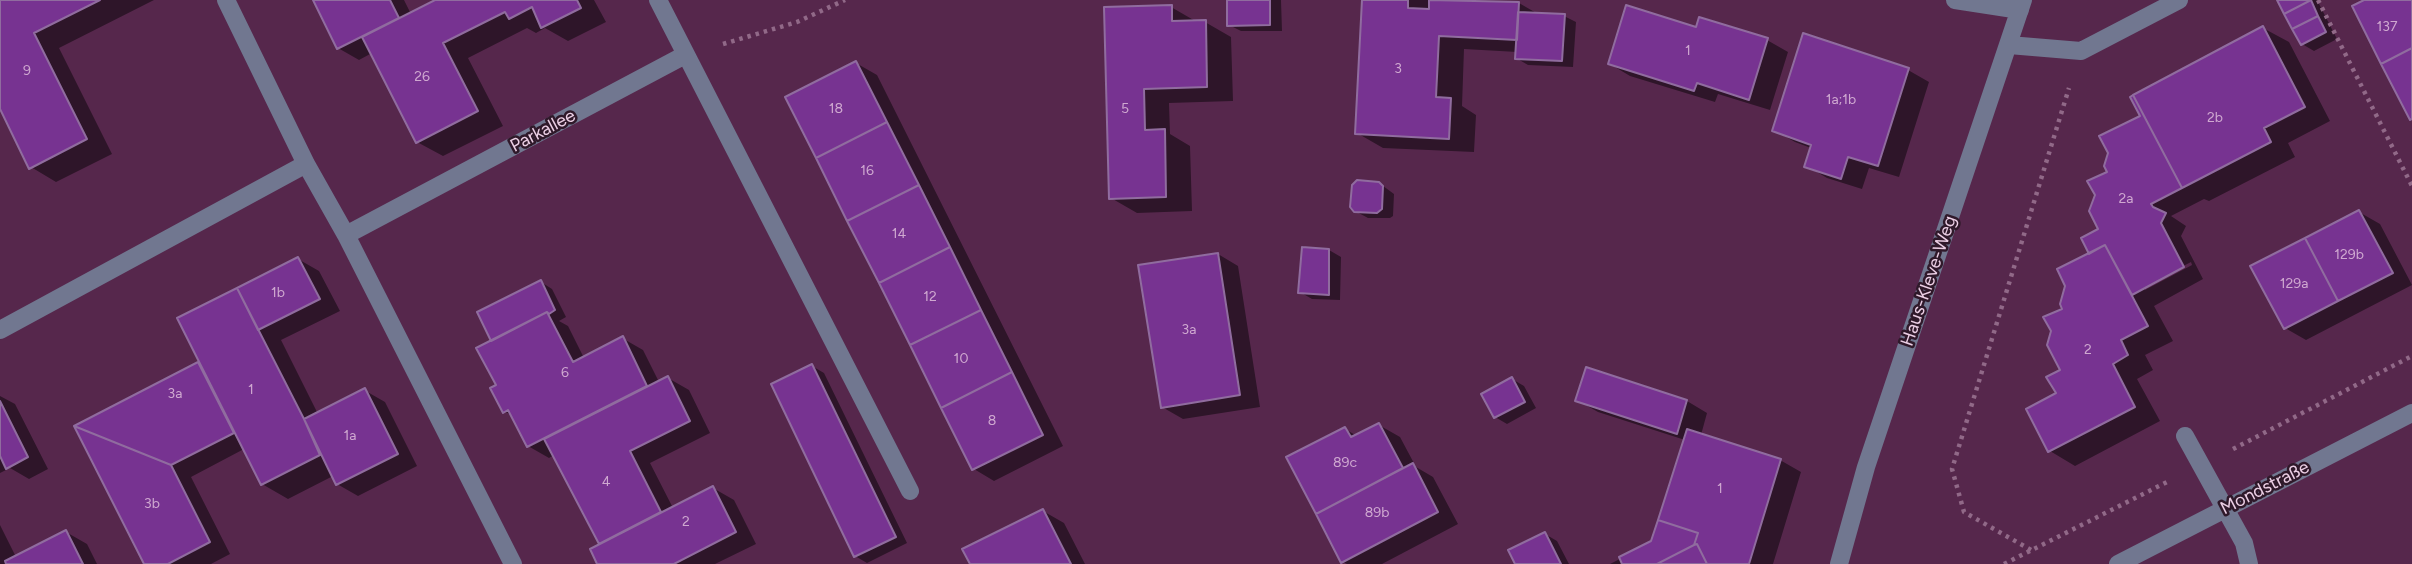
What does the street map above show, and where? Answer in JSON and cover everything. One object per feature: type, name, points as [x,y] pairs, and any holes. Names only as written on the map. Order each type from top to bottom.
[{"type":"street","points":[[226,0],[306,164],[346,234],[513,564]]},
{"type":"street","points":[[659,0],[910,491]]},
{"type":"street","points":[[1955,0],[2022,5]]},
{"type":"street","points":[[2009,45],[2081,51],[2179,0]]},
{"type":"street","name":"Haus-Kleve-Weg","points":[[1839,564],[1866,467],[2022,5]]},
{"type":"street","name":"Parkallee","points":[[346,234],[685,55]]},
{"type":"street","points":[[0,330],[306,164]]},
{"type":"street","name":"Mondstraße","points":[[2118,564],[2412,413]]},
{"type":"street","points":[[2185,436],[2244,543],[2249,564]]},
{"type":"path","points":[[685,55],[797,22],[845,0]]},
{"type":"path","points":[[2318,0],[2412,186]]},
{"type":"path","points":[[2031,550],[1964,512],[1952,469],[2081,51]]},
{"type":"building","points":[[0,0],[100,0],[34,33],[87,139],[29,169],[0,109]]},
{"type":"building","points":[[313,0],[390,0],[399,18],[337,49]]},
{"type":"building","points":[[435,0],[577,0],[581,8],[541,28],[532,7],[509,19],[505,12],[443,43],[478,111],[416,143],[362,37]]},
{"type":"building","points":[[1227,0],[1270,0],[1270,25],[1227,26]]},
{"type":"building","points":[[1362,0],[1408,0],[1408,8],[1429,9],[1429,0],[1519,2],[1517,40],[1439,36],[1436,97],[1451,98],[1449,139],[1355,134]]},
{"type":"building","points":[[2277,0],[2311,0],[2284,14]]},
{"type":"building","points":[[2311,0],[2318,16],[2292,29],[2284,14]]},
{"type":"building","points":[[2364,0],[2412,0],[2412,48],[2381,64],[2352,6]]},
{"type":"building","points":[[1172,5],[1172,21],[1206,20],[1207,87],[1144,89],[1145,130],[1165,129],[1166,197],[1109,199],[1104,7]]},
{"type":"building","points":[[1626,5],[1696,27],[1699,17],[1768,38],[1749,100],[1697,83],[1694,91],[1608,64]]},
{"type":"building","points":[[1518,12],[1565,14],[1562,61],[1515,59]]},
{"type":"building","points":[[2318,16],[2326,32],[2301,45],[2292,29]]},
{"type":"building","points":[[2263,26],[2305,107],[2264,128],[2271,142],[2182,188],[2133,95]]},
{"type":"building","points":[[1803,33],[1909,68],[1878,166],[1848,157],[1841,179],[1804,167],[1811,145],[1772,131]]},
{"type":"building","points":[[2412,48],[2412,119],[2410,120],[2381,64]]},
{"type":"building","points":[[856,61],[887,122],[816,158],[785,97]]},
{"type":"building","points":[[2133,95],[2182,188],[2151,204],[2166,213],[2161,223],[2184,267],[2132,295],[2105,245],[2089,254],[2081,238],[2098,229],[2089,211],[2095,195],[2087,181],[2107,172],[2104,166],[2108,153],[2099,136],[2140,116],[2130,97]]},
{"type":"building","points":[[887,122],[919,185],[847,221],[816,158]]},
{"type":"building","points":[[1357,180],[1379,182],[1383,186],[1382,209],[1377,213],[1354,212],[1350,207],[1352,185]]},
{"type":"building","points":[[919,185],[950,247],[879,283],[847,221]]},
{"type":"building","points":[[2359,210],[2393,273],[2338,301],[2305,238]]},
{"type":"building","points":[[2305,238],[2338,301],[2284,329],[2250,266]]},
{"type":"building","points":[[2105,245],[2148,326],[2121,340],[2128,355],[2113,364],[2135,407],[2048,452],[2026,409],[2056,393],[2046,377],[2060,370],[2047,345],[2051,331],[2043,317],[2062,309],[2060,304],[2065,286],[2057,269]]},
{"type":"building","points":[[950,247],[981,310],[910,345],[879,283]]},
{"type":"building","points":[[1302,247],[1329,249],[1329,295],[1298,293]]},
{"type":"building","points":[[1218,253],[1240,395],[1161,408],[1138,265]]},
{"type":"building","points":[[298,257],[320,299],[258,330],[237,288]]},
{"type":"building","points":[[541,280],[555,310],[491,341],[477,312]]},
{"type":"building","points":[[237,288],[320,455],[261,485],[177,318]]},
{"type":"building","points":[[981,310],[1012,372],[941,408],[910,345]]},
{"type":"building","points":[[547,312],[573,362],[623,336],[647,386],[527,447],[508,410],[503,413],[490,388],[496,385],[476,348]]},
{"type":"building","points":[[198,362],[234,433],[171,465],[74,426]]},
{"type":"building","points":[[812,364],[896,537],[854,557],[771,384]]},
{"type":"building","points":[[1586,367],[1687,400],[1677,434],[1575,401]]},
{"type":"building","points":[[1012,372],[1043,435],[972,470],[941,408]]},
{"type":"building","points":[[668,376],[690,421],[630,451],[661,512],[599,544],[544,439]]},
{"type":"building","points":[[1512,377],[1525,402],[1494,418],[1481,394]]},
{"type":"building","points":[[365,388],[398,454],[336,485],[304,419]]},
{"type":"building","points":[[0,401],[28,457],[6,469],[0,456]]},
{"type":"building","points":[[1379,423],[1403,468],[1316,514],[1286,457],[1345,427],[1351,437]]},
{"type":"building","points":[[74,426],[171,465],[210,542],[168,564],[144,564]]},
{"type":"building","points":[[1687,429],[1781,459],[1749,564],[1707,564],[1697,544],[1694,545],[1698,533],[1658,520]]},
{"type":"building","points":[[1413,463],[1438,512],[1341,563],[1316,514]]},
{"type":"building","points":[[713,486],[736,532],[674,564],[597,564],[590,549]]},
{"type":"building","points":[[1043,509],[1071,564],[970,564],[962,549]]},
{"type":"building","points":[[1658,520],[1698,533],[1694,545],[1657,564],[1622,564],[1619,557],[1651,541]]},
{"type":"building","points":[[66,530],[83,564],[6,564],[5,561]]},
{"type":"building","points":[[1545,532],[1561,564],[1515,564],[1508,550]]},
{"type":"building","points":[[1697,544],[1707,564],[1657,564],[1694,545]]}]
